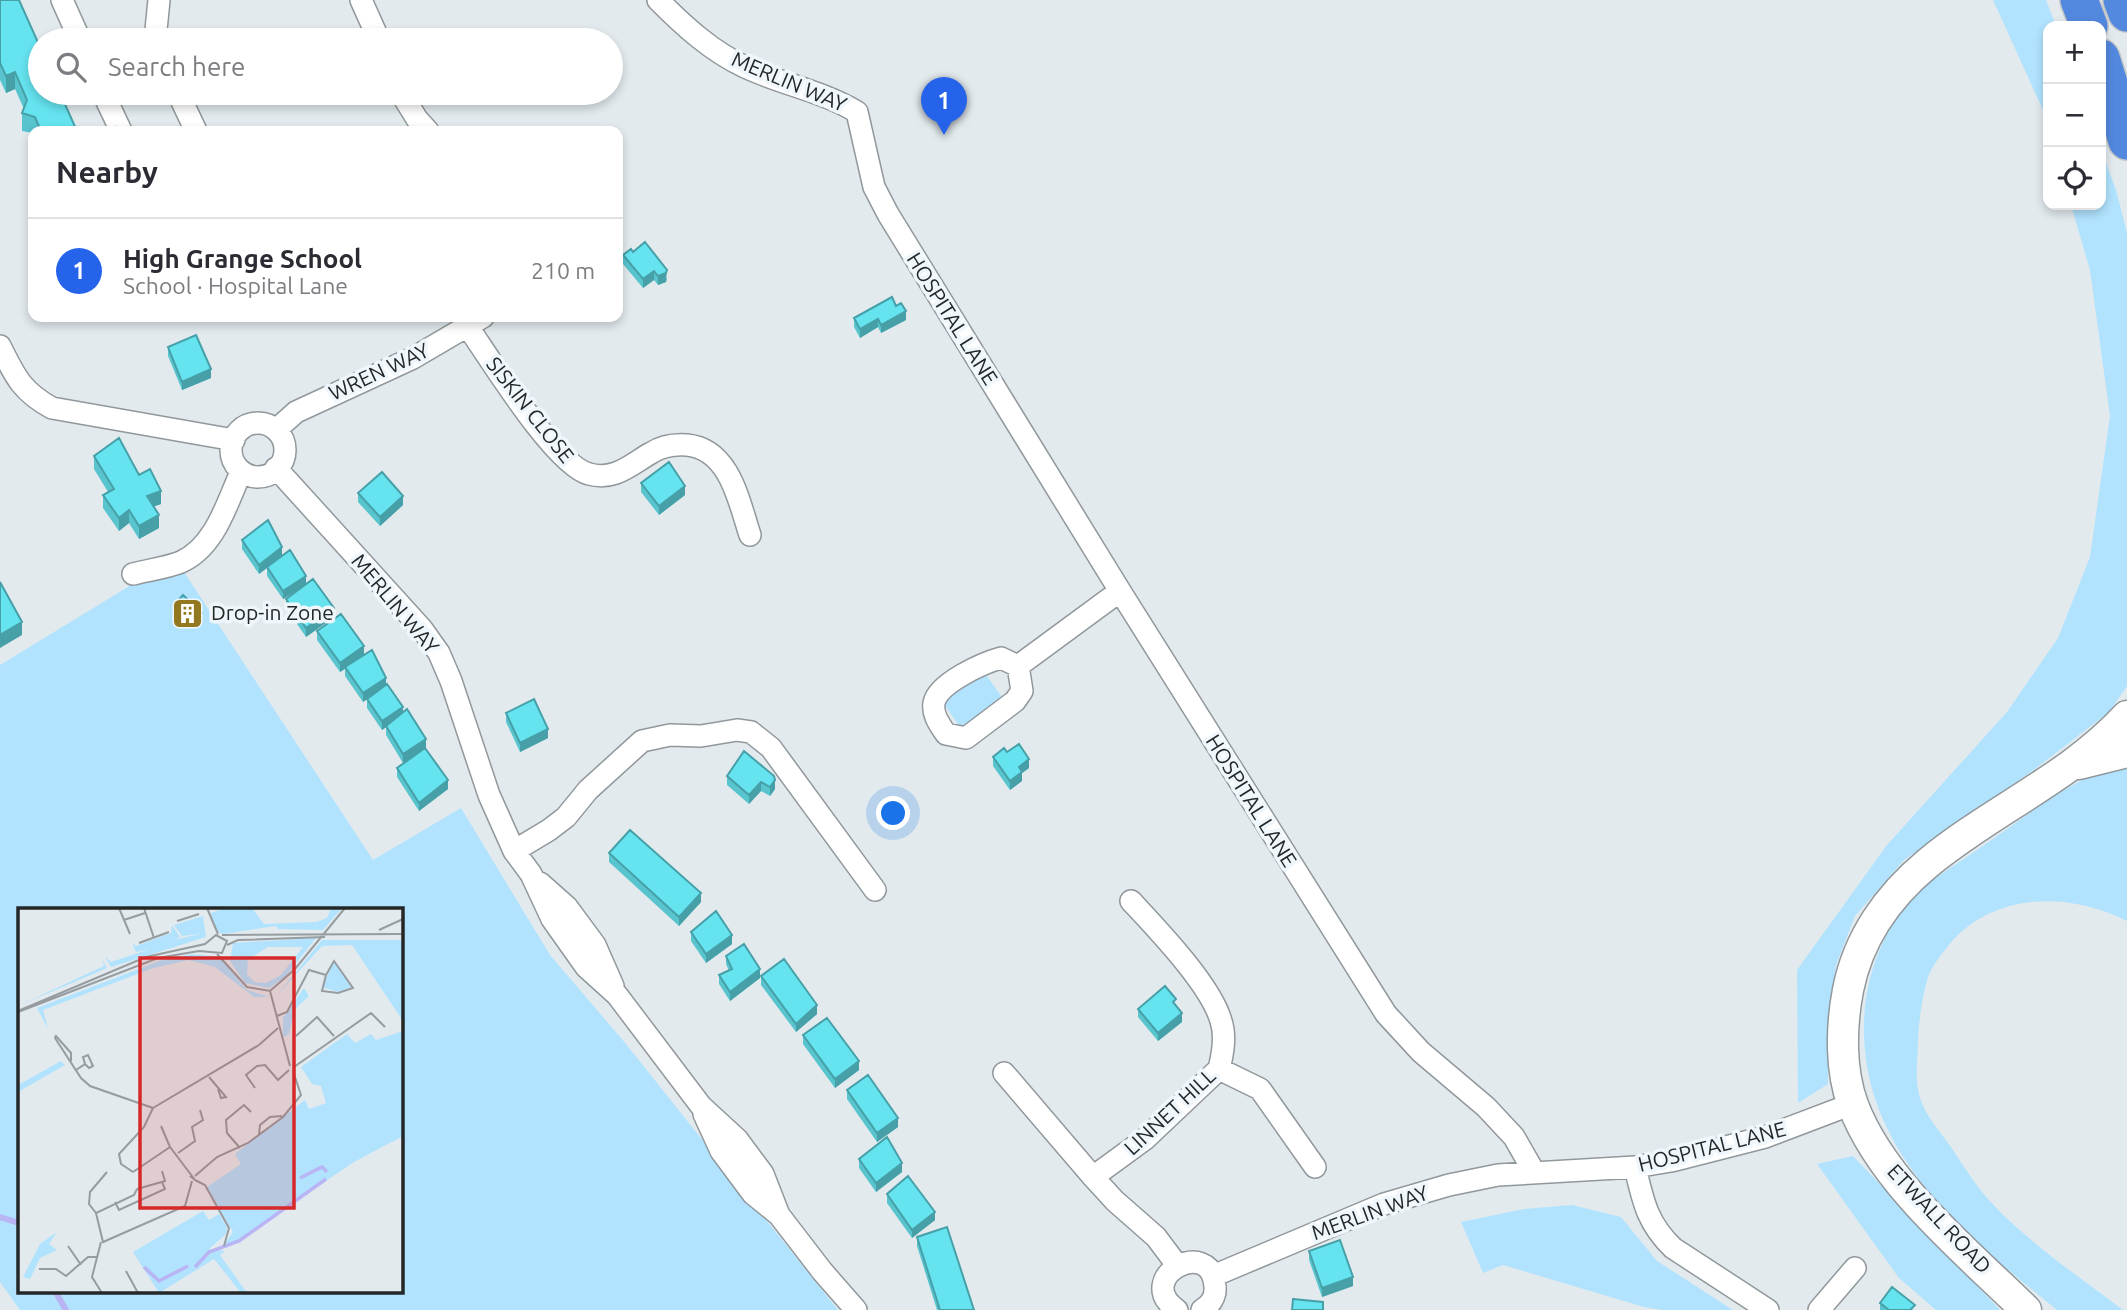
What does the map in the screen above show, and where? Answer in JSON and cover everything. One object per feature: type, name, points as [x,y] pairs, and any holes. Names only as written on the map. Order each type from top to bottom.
[{"type":"highway","points":[[2079,0],[2087,21]]},
{"type":"highway","points":[[2122,0],[2127,13]]},
{"type":"highway","points":[[2106,74],[2127,141]]},
{"type":"street","points":[[62,0],[75,28]]},
{"type":"street","points":[[156,28],[159,0]]},
{"type":"street","points":[[361,0],[374,28]]},
{"type":"street","name":"MERLIN WAY","points":[[658,0],[694,35],[744,66],[838,101],[856,111]]},
{"type":"street","points":[[109,105],[119,126]]},
{"type":"street","points":[[184,105],[194,126]]},
{"type":"street","points":[[408,105],[423,126]]},
{"type":"street","name":"HOSPITAL LANE","points":[[856,111],[874,187],[888,214],[1385,1014],[1421,1052],[1486,1107],[1514,1137],[1534,1172],[1635,1167],[1671,1161],[1765,1137],[1853,1104]]},
{"type":"street","name":"WREN WAY","points":[[277,429],[296,412],[413,358],[476,322]]},
{"type":"street","name":"SISKIN CLOSE","points":[[476,322],[515,396],[562,458],[574,468],[587,474],[617,475],[653,451],[666,446],[692,445],[706,450],[727,472],[750,535]]},
{"type":"street","points":[[0,346],[17,381],[36,399],[52,408],[234,440]]},
{"type":"street","points":[[256,423],[267,424],[277,429],[283,439],[286,451],[283,461],[271,474],[241,472],[233,461],[234,440],[238,432],[256,423]]},
{"type":"street","name":"MERLIN WAY","points":[[276,468],[422,629],[439,653],[489,795],[514,851],[531,874],[559,929],[586,967],[617,995],[701,1106],[721,1151],[753,1194],[779,1215],[856,1310]]},
{"type":"street","points":[[133,574],[181,561],[198,551],[210,537],[241,472]]},
{"type":"street","points":[[1018,666],[1120,591]]},
{"type":"street","name":"ETWALL ROAD","points":[[2026,1310],[1909,1193],[1870,1139],[1853,1104],[1844,1059],[1846,1001],[1852,973],[1872,926],[1896,893],[1928,863],[2072,766],[2127,716]]},
{"type":"street","points":[[514,851],[566,817],[588,790],[642,741],[670,735],[701,736],[737,730],[751,732],[771,748],[875,890]]},
{"type":"street","name":"ETWALL ROAD","points":[[2072,766],[2127,752]]},
{"type":"street","name":"LINNET HILL","points":[[1093,1177],[1145,1139],[1219,1069],[1223,1055],[1223,1031],[1212,999],[1157,929],[1131,901]]},
{"type":"street","points":[[1219,1069],[1260,1089],[1315,1167]]},
{"type":"street","points":[[1004,1073],[1115,1202],[1156,1237],[1177,1265]]},
{"type":"street","points":[[1635,1167],[1646,1210],[1660,1236],[1673,1248],[1769,1310]]},
{"type":"street","name":"MERLIN WAY","points":[[1213,1276],[1384,1204],[1455,1184],[1534,1172]]},
{"type":"street","points":[[1165,1307],[1166,1278],[1177,1265],[1193,1262],[1201,1264],[1213,1276],[1215,1294],[1202,1310]]},
{"type":"street","points":[[1819,1310],[1855,1268]]},
{"type":"shaded area","points":[[1993,0],[2046,0],[2054,21],[2043,21],[2043,111]]},
{"type":"shaded area","points":[[2106,163],[2127,233],[2127,686],[2109,712],[2035,769],[1904,860],[1855,916],[1836,965],[1828,1029],[1828,1084],[1798,1103],[1797,970],[1887,845],[2007,712],[2058,638],[2090,557],[2110,416],[2090,270],[2072,210],[2106,210]]},
{"type":"shaded area","points":[[182,569],[373,860],[461,808],[550,955],[626,1044],[838,1310],[20,1310],[0,1282],[0,665],[136,582]]},
{"type":"shaded area","points":[[981,673],[987,676],[1004,700],[969,729],[960,727],[944,704],[944,699]]},
{"type":"shaded area","points":[[2127,762],[2127,921],[2104,911],[2056,901],[2008,906],[1986,915],[1966,928],[1934,965],[1926,985],[1920,1016],[1917,1083],[1920,1098],[1934,1124],[1978,1187],[2003,1215],[2053,1258],[2123,1310],[2057,1310],[1985,1249],[1951,1216],[1920,1181],[1895,1143],[1876,1101],[1866,1056],[1865,1007],[1870,977],[1880,948],[1903,908],[1919,891],[2068,788]]},
{"type":"shaded area","points":[[1853,1156],[2000,1310],[1936,1310],[1899,1278],[1817,1164]]},
{"type":"shaded area","points":[[1572,1205],[1621,1217],[1657,1261],[1733,1310],[1662,1310],[1644,1307],[1503,1265],[1483,1273],[1461,1222],[1524,1209]]},
{"type":"building","points":[[0,0],[19,0],[32,28],[28,28],[28,105],[65,105],[75,126],[39,126],[35,117],[22,113],[27,100],[15,72],[6,76],[0,63]]},
{"type":"building","points":[[645,242],[667,270],[666,273],[658,276],[654,271],[643,279],[623,255],[631,249],[633,252]]},
{"type":"building","points":[[892,297],[896,306],[901,303],[906,311],[881,325],[878,319],[860,329],[854,318]]},
{"type":"building","points":[[196,335],[211,369],[182,382],[168,347]]},
{"type":"building","points":[[119,438],[139,475],[150,469],[161,491],[147,496],[159,515],[139,526],[129,510],[119,518],[103,495],[114,489],[94,456]]},
{"type":"building","points":[[669,462],[685,486],[659,506],[641,483]]},
{"type":"building","points":[[382,472],[403,496],[380,517],[358,493]]},
{"type":"building","points":[[268,520],[282,547],[259,565],[242,540]]},
{"type":"building","points":[[290,550],[306,576],[283,591],[267,567]]},
{"type":"building","points":[[313,579],[334,608],[306,628],[286,599]]},
{"type":"building","points":[[0,582],[22,622],[0,635]]},
{"type":"building","name":"Drop-in Zone","points":[[183,595],[202,613],[193,623],[174,605]]},
{"type":"building","points":[[341,614],[364,646],[340,663],[317,631]]},
{"type":"building","points":[[372,650],[386,678],[363,693],[345,667]]},
{"type":"building","points":[[387,684],[403,707],[382,721],[367,699]]},
{"type":"building","points":[[534,699],[548,729],[520,743],[506,713]]},
{"type":"building","points":[[407,709],[426,739],[403,754],[386,726]]},
{"type":"building","points":[[1019,744],[1029,759],[1019,767],[1022,772],[1010,781],[993,757],[1004,748],[1007,752]]},
{"type":"building","points":[[425,748],[448,780],[419,803],[397,768]]},
{"type":"building","points":[[744,751],[774,776],[775,780],[770,787],[761,782],[749,795],[727,776]]},
{"type":"building","points":[[630,830],[701,893],[679,917],[609,853]]},
{"type":"building","points":[[716,911],[732,935],[706,954],[691,932]]},
{"type":"building","points":[[744,944],[760,969],[730,992],[719,975],[732,969],[726,956]]},
{"type":"building","points":[[784,959],[817,1005],[796,1024],[761,976]]},
{"type":"building","points":[[1165,986],[1176,999],[1173,1002],[1182,1013],[1158,1033],[1138,1009]]},
{"type":"building","points":[[827,1018],[859,1061],[835,1079],[803,1035]]},
{"type":"building","points":[[868,1075],[898,1118],[877,1133],[847,1090]]},
{"type":"building","points":[[887,1137],[902,1163],[876,1183],[859,1159]]},
{"type":"building","points":[[908,1176],[935,1212],[912,1230],[887,1194]]},
{"type":"building","points":[[947,1227],[974,1310],[940,1310],[917,1237]]},
{"type":"building","points":[[1340,1240],[1353,1277],[1322,1288],[1309,1251]]},
{"type":"building","points":[[1892,1287],[1915,1305],[1910,1310],[1889,1310],[1880,1303]]},
{"type":"building","points":[[1293,1299],[1323,1302],[1323,1310],[1292,1310]]},
{"type":"waterway","points":[[0,1217],[18,1223]]},
{"type":"waterway","points":[[56,1292],[66,1310]]},
{"type":"place","name":"High Grange School","points":[[944,135]]},
{"type":"place","name":"Drop-in Zone","points":[[188,613]]}]
